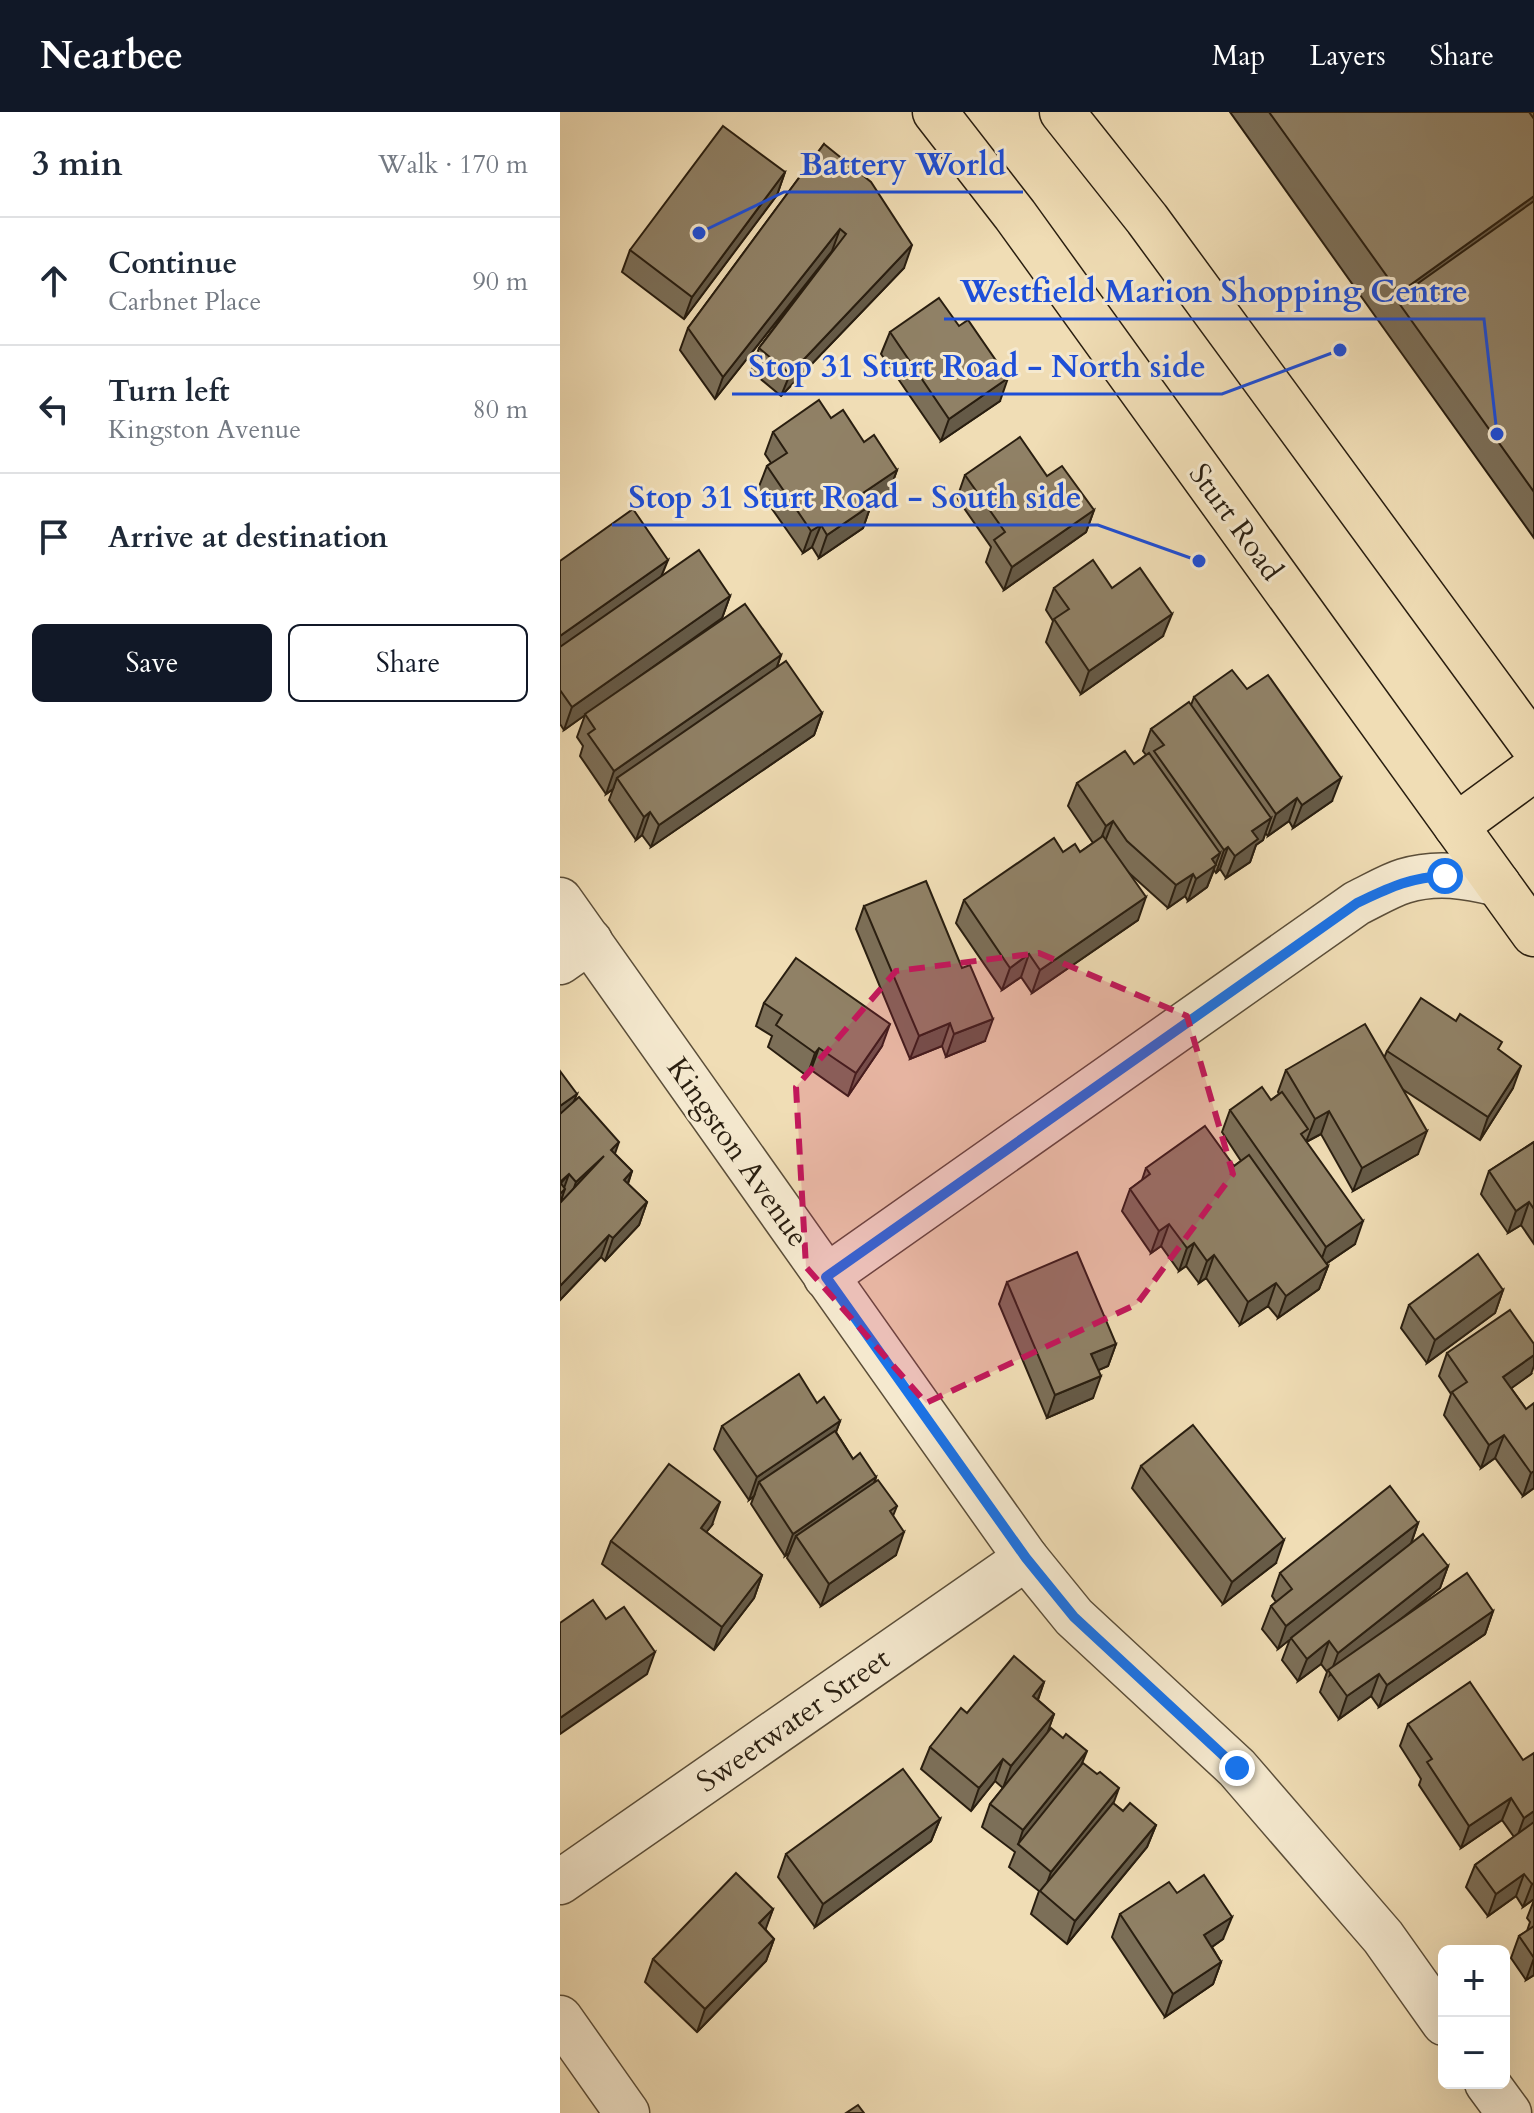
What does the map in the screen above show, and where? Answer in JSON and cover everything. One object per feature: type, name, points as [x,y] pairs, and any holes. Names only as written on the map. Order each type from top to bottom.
[{"type":"main road","name":"Sturt Road","points":[[935,112],[1015,215],[1534,934]]},
{"type":"main road","points":[[1062,112],[1147,219],[1534,747]]},
{"type":"main road","points":[[1456,826],[1534,769]]},
{"type":"street","points":[[826,1277],[1357,903],[1403,881],[1430,876],[1465,876],[1498,884]]},
{"type":"street","name":"Kingston Avenue","points":[[560,900],[575,952],[826,1277],[1026,1558],[1074,1617],[1237,1768],[1383,1937],[1440,2017]]},
{"type":"street","name":"Sweetwater Street","points":[[560,1882],[1026,1558]]},
{"type":"street","points":[[560,2018],[627,2113]]},
{"type":"street","points":[[1491,2089],[1509,2113]]},
{"type":"highlighted area","points":[[1039,953],[1187,1016],[1233,1174],[1137,1304],[926,1403],[806,1267],[796,1087],[896,971]]},
{"type":"building","points":[[1269,112],[1529,112],[1534,119],[1534,196],[1399,293]]},
{"type":"building","points":[[723,126],[785,172],[692,297],[630,250]]},
{"type":"building","points":[[824,144],[871,182],[912,245],[790,374],[759,348],[846,234],[840,229],[723,377],[688,328]]},
{"type":"building","points":[[1534,201],[1534,492],[1396,299]]},
{"type":"building","points":[[939,298],[959,326],[968,320],[1008,378],[949,419],[890,332]]},
{"type":"building","points":[[819,400],[831,418],[843,410],[864,442],[874,435],[897,470],[863,493],[871,505],[827,535],[821,525],[811,531],[767,466],[787,453],[773,432]]},
{"type":"building","points":[[1020,437],[1047,476],[1062,466],[1094,510],[1012,567],[994,540],[1005,532],[965,475]]},
{"type":"building","points":[[633,509],[668,560],[560,636],[560,561]]},
{"type":"building","points":[[699,550],[730,596],[572,707],[560,690],[560,647]]},
{"type":"building","points":[[1093,560],[1112,588],[1140,568],[1172,614],[1089,671],[1054,619],[1069,609],[1054,588]]},
{"type":"building","points":[[745,604],[781,655],[614,771],[588,734],[595,729],[585,714]]},
{"type":"building","points":[[786,661],[822,713],[659,825],[650,812],[644,817],[617,778]]},
{"type":"building","points":[[1232,670],[1247,689],[1268,675],[1341,778],[1302,805],[1297,798],[1276,814],[1194,697]]},
{"type":"building","points":[[1189,702],[1271,818],[1252,831],[1258,839],[1235,856],[1228,847],[1224,850],[1154,751],[1164,745],[1151,729]]},
{"type":"building","points":[[1125,751],[1134,764],[1149,753],[1220,853],[1212,859],[1216,865],[1196,879],[1193,874],[1176,885],[1127,841],[1113,821],[1106,826],[1077,783]]},
{"type":"building","points":[[1103,836],[1146,897],[1040,970],[1029,954],[1010,968],[964,900],[1054,838],[1063,852],[1075,844],[1080,852]]},
{"type":"building","points":[[926,881],[962,968],[970,965],[993,1019],[954,1034],[950,1023],[919,1036],[864,906]]},
{"type":"building","points":[[796,958],[890,1024],[856,1073],[819,1048],[815,1053],[776,1025],[782,1015],[764,1003]]},
{"type":"building","points":[[1421,998],[1456,1021],[1460,1014],[1502,1042],[1498,1049],[1521,1066],[1488,1117],[1387,1051]]},
{"type":"building","points":[[1365,1024],[1427,1131],[1362,1168],[1329,1111],[1315,1119],[1286,1070]]},
{"type":"building","points":[[560,1071],[577,1094],[560,1106]]},
{"type":"building","points":[[1262,1087],[1271,1100],[1282,1092],[1308,1129],[1301,1134],[1363,1221],[1326,1247],[1230,1110]]},
{"type":"building","points":[[579,1097],[619,1142],[611,1150],[632,1171],[624,1180],[647,1202],[613,1238],[609,1235],[560,1286],[560,1203],[604,1156],[576,1182],[569,1174],[560,1182],[560,1114]]},
{"type":"building","points":[[1205,1126],[1234,1166],[1249,1155],[1328,1266],[1286,1296],[1276,1283],[1248,1302],[1214,1255],[1207,1261],[1194,1243],[1187,1248],[1169,1224],[1159,1231],[1130,1189],[1150,1174],[1146,1168]]},
{"type":"building","points":[[1534,1142],[1534,1209],[1529,1202],[1516,1211],[1489,1171]]},
{"type":"building","points":[[1077,1252],[1116,1344],[1091,1354],[1101,1376],[1055,1395],[1007,1282]]},
{"type":"building","points":[[1478,1254],[1503,1290],[1435,1340],[1409,1305]]},
{"type":"building","points":[[1510,1310],[1534,1344],[1534,1355],[1503,1377],[1526,1409],[1534,1403],[1534,1471],[1531,1473],[1504,1435],[1489,1445],[1452,1392],[1467,1382],[1447,1353]]},
{"type":"building","points":[[799,1374],[817,1403],[824,1397],[840,1421],[757,1477],[722,1426]]},
{"type":"building","points":[[1193,1425],[1284,1540],[1232,1582],[1141,1466]]},
{"type":"building","points":[[835,1431],[853,1459],[860,1453],[876,1477],[793,1534],[759,1482]]},
{"type":"building","points":[[669,1464],[720,1502],[701,1528],[762,1575],[722,1627],[611,1541]]},
{"type":"building","points":[[878,1480],[897,1506],[890,1511],[904,1532],[829,1584],[796,1536]]},
{"type":"building","points":[[1390,1486],[1418,1523],[1286,1626],[1271,1606],[1292,1589],[1280,1573]]},
{"type":"building","points":[[1423,1534],[1448,1566],[1338,1653],[1329,1641],[1307,1659],[1291,1638]]},
{"type":"building","points":[[1467,1573],[1493,1611],[1387,1685],[1379,1674],[1347,1696],[1328,1670]]},
{"type":"building","points":[[593,1600],[606,1619],[624,1607],[655,1652],[560,1718],[560,1623]]},
{"type":"building","points":[[1014,1656],[1044,1682],[1033,1696],[1054,1714],[1011,1766],[1003,1759],[979,1788],[930,1747],[961,1708],[967,1713]]},
{"type":"building","points":[[1470,1682],[1523,1760],[1534,1753],[1534,1811],[1524,1818],[1511,1798],[1469,1826],[1427,1762],[1432,1759],[1408,1724]]},
{"type":"building","points":[[1051,1728],[1063,1738],[1066,1734],[1087,1751],[1023,1830],[990,1804]]},
{"type":"building","points":[[1083,1763],[1119,1788],[1051,1872],[1018,1844]]},
{"type":"building","points":[[903,1769],[940,1819],[823,1904],[786,1854]]},
{"type":"building","points":[[1113,1803],[1123,1811],[1130,1803],[1156,1825],[1075,1921],[1040,1891]]},
{"type":"building","points":[[1534,1822],[1534,1883],[1524,1874],[1496,1894],[1475,1865]]},
{"type":"building","points":[[736,1873],[773,1909],[759,1923],[774,1939],[705,2009],[653,1959]]},
{"type":"building","points":[[1204,1875],[1232,1917],[1204,1935],[1221,1962],[1173,1994],[1120,1914],[1169,1882],[1177,1893]]},
{"type":"building","points":[[1534,1926],[1534,1958],[1519,1936]]},
{"type":"building","points":[[858,2105],[864,2113],[846,2113]]},
{"type":"place","name":"Battery World","points":[[699,233]]},
{"type":"place","name":"Stop 31 Sturt Road - North side","points":[[1340,350]]},
{"type":"place","name":"Westfield Marion Shopping Centre","points":[[1497,434]]},
{"type":"place","name":"Stop 31 Sturt Road - South side","points":[[1199,561]]},
{"type":"route","points":[[1237,1768],[1074,1617],[1026,1558],[826,1277],[1357,903],[1403,881],[1445,876]]}]
